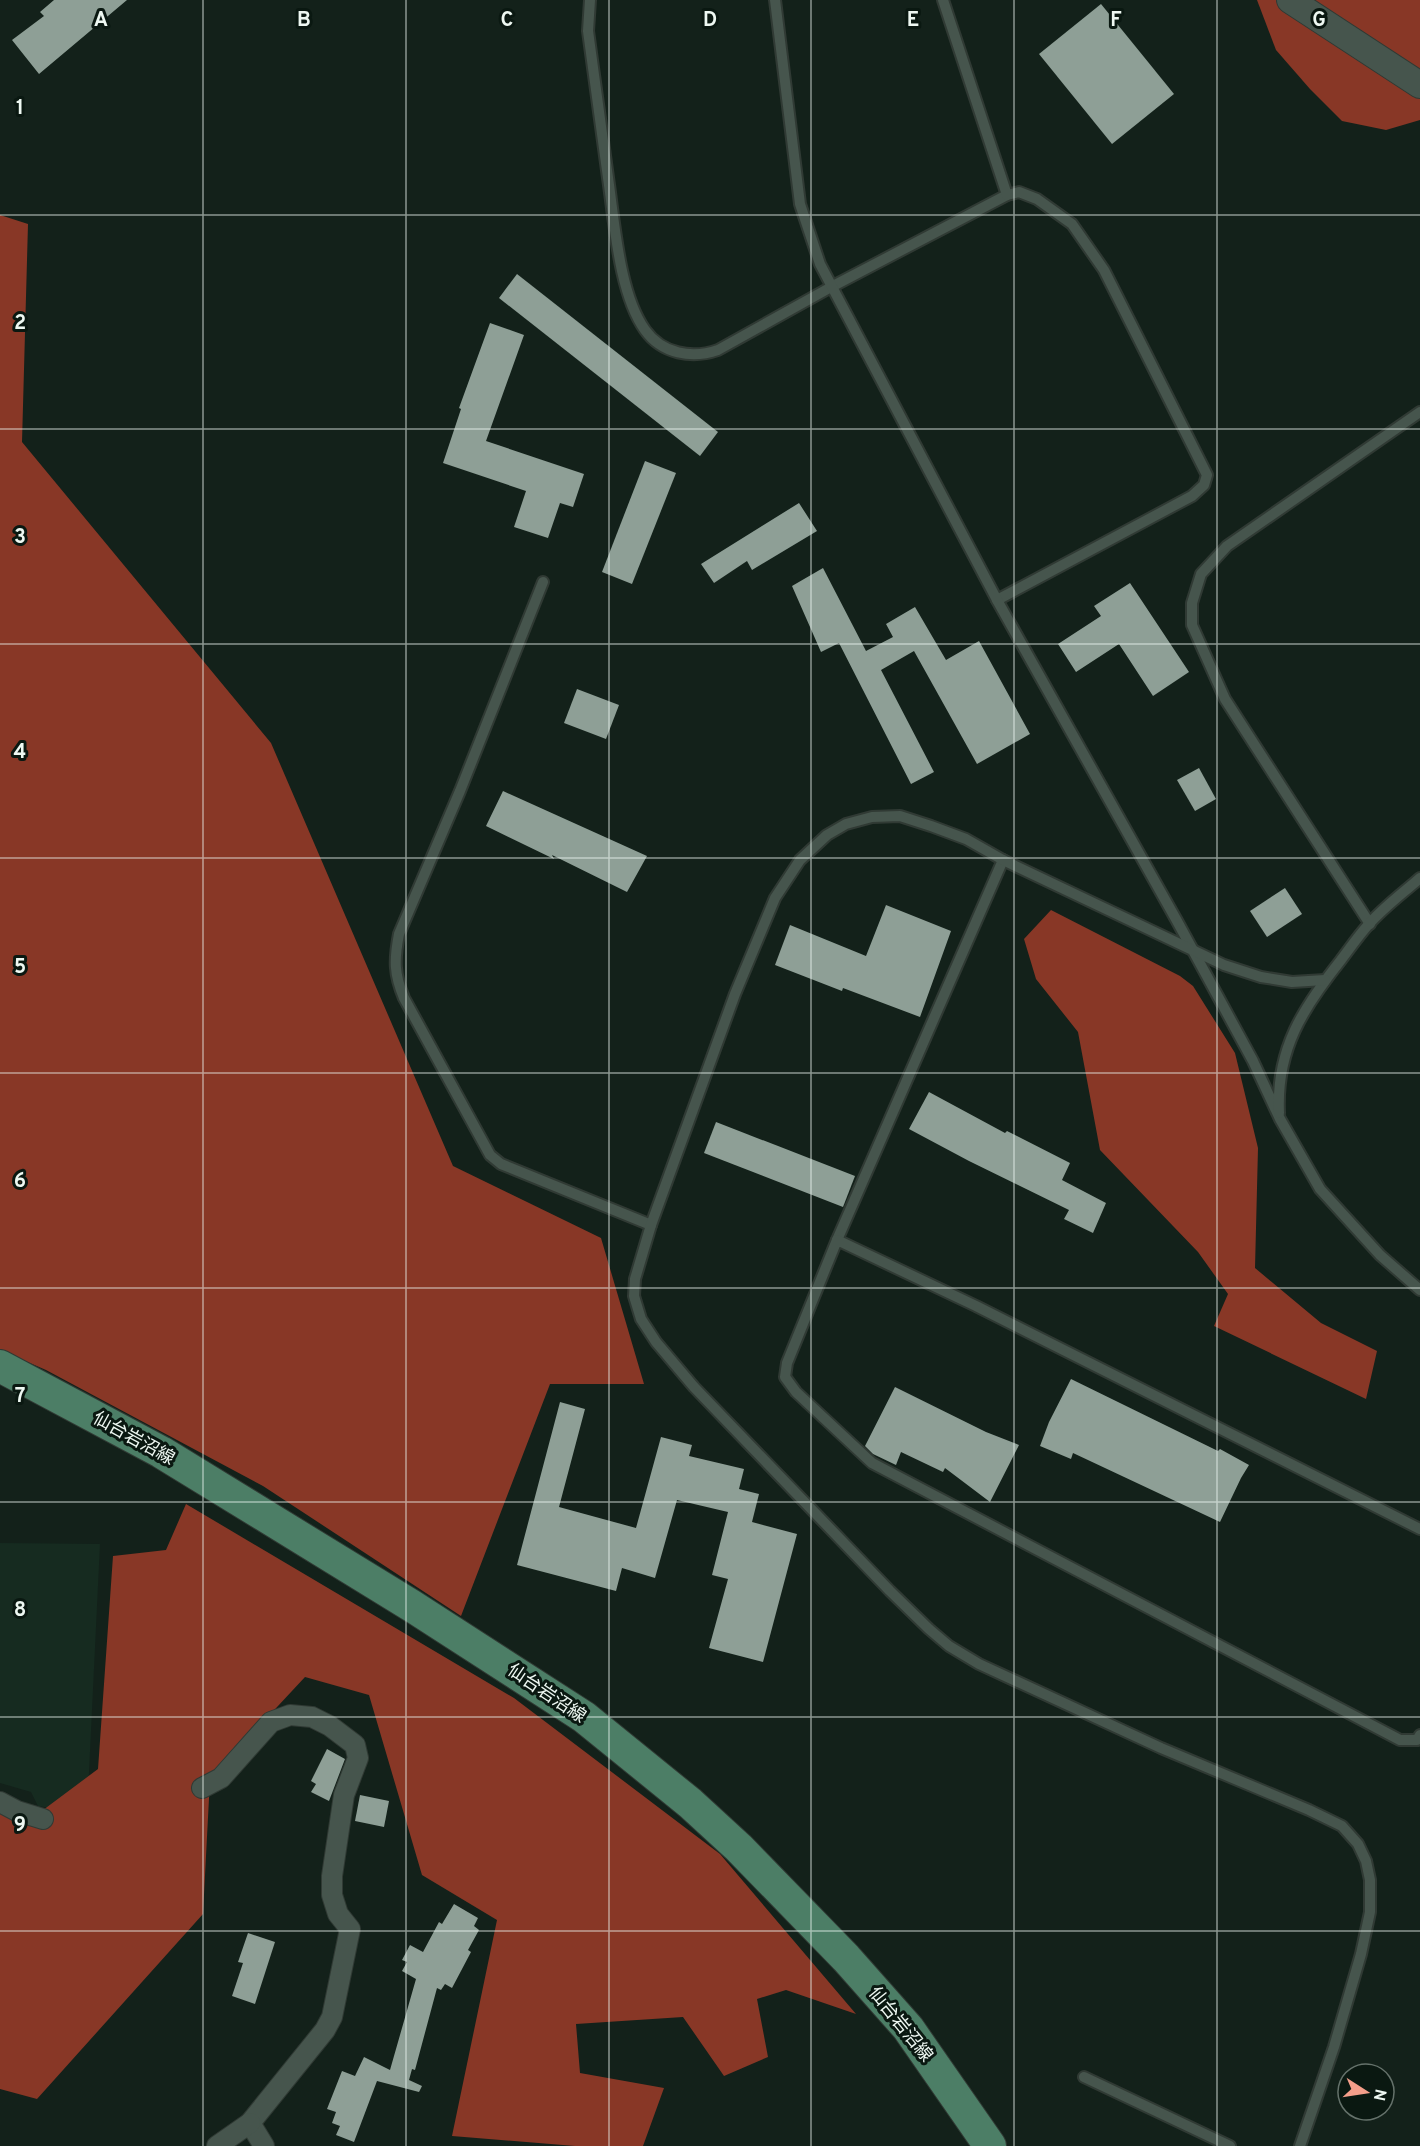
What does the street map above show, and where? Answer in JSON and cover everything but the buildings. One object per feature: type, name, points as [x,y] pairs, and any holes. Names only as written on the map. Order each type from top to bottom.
[{"type":"main road","name":"仙台岩沼線","points":[[0,1366],[161,1452],[498,1660],[584,1717],[690,1803],[739,1848],[846,1958],[908,2028],[990,2146]]},
{"type":"street","points":[[1290,0],[1420,85]]},
{"type":"street","points":[[202,1788],[221,1778],[271,1722],[290,1715],[312,1717],[330,1726],[355,1745],[358,1758],[344,1796],[332,1876],[332,1895],[338,1914],[350,1929],[332,2017],[325,2030],[250,2123],[217,2146]]},
{"type":"street","points":[[0,1802],[17,1811],[43,1819]]},
{"type":"street","points":[[250,2123],[264,2146]]},
{"type":"lane","points":[[590,0],[588,31],[616,237],[629,301],[645,331],[658,344],[688,355],[704,355],[718,350],[833,286],[1007,195],[1019,192],[1037,200],[1072,224],[1104,270],[1208,475],[1204,485],[1192,496],[997,600]]},
{"type":"lane","points":[[775,0],[800,204],[820,264],[997,600],[1193,949],[1253,1061],[1280,1119],[1320,1189],[1380,1255],[1420,1290]]},
{"type":"lane","points":[[943,0],[1007,195]]},
{"type":"lane","points":[[1370,924],[1225,699],[1192,625],[1192,603],[1201,574],[1227,546],[1420,412]]},
{"type":"lane","points":[[543,582],[460,791],[399,934],[394,958],[397,981],[415,1019],[490,1155],[501,1164],[651,1226]]},
{"type":"lane","points":[[1300,2146],[1340,2026],[1361,1954],[1370,1912],[1370,1880],[1366,1861],[1358,1844],[1342,1826],[1309,1809],[1161,1748],[979,1664],[948,1646],[762,1459],[694,1387],[656,1342],[640,1318],[634,1296],[635,1280],[651,1226],[735,994],[775,898],[800,860],[827,835],[846,824],[872,818],[900,816],[966,839],[1003,860],[1224,965],[1261,977],[1292,982],[1325,980]]},
{"type":"lane","points":[[1003,860],[837,1240],[784,1377],[796,1392],[872,1463],[1400,1740],[1418,1740],[1420,1735]]},
{"type":"lane","points":[[1280,1119],[1278,1088],[1282,1064],[1294,1031],[1309,1001],[1370,924],[1420,878]]},
{"type":"lane","points":[[837,1240],[987,1311],[1420,1529]]},
{"type":"lane","points":[[1084,2077],[1230,2146]]},
{"type":"shaded area","points":[[1257,0],[1420,0],[1420,120],[1386,130],[1342,121],[1276,50]]},
{"type":"shaded area","points":[[0,215],[28,224],[22,442],[271,743],[453,1166],[601,1238],[644,1384],[550,1384],[461,1616],[263,1486],[46,1370],[0,1350]]},
{"type":"shaded area","points":[[1051,910],[1180,976],[1193,986],[1235,1053],[1258,1148],[1255,1268],[1321,1323],[1377,1351],[1366,1399],[1214,1326],[1228,1294],[1198,1252],[1100,1150],[1078,1032],[1036,979],[1024,939]]},
{"type":"shaded area","points":[[186,1504],[514,1698],[720,1854],[856,2014],[786,1990],[757,1999],[768,2057],[724,2076],[683,2017],[576,2024],[580,2073],[664,2088],[643,2146],[575,2146],[452,2136],[497,1920],[422,1875],[369,1695],[305,1677],[210,1779],[203,1914],[37,2099],[0,2089],[0,1798],[23,1825],[98,1769],[113,1556],[166,1550]]},
{"type":"shaded area","points":[[0,1543],[100,1544],[87,1814],[38,1806],[31,1792],[0,1783]]}]
